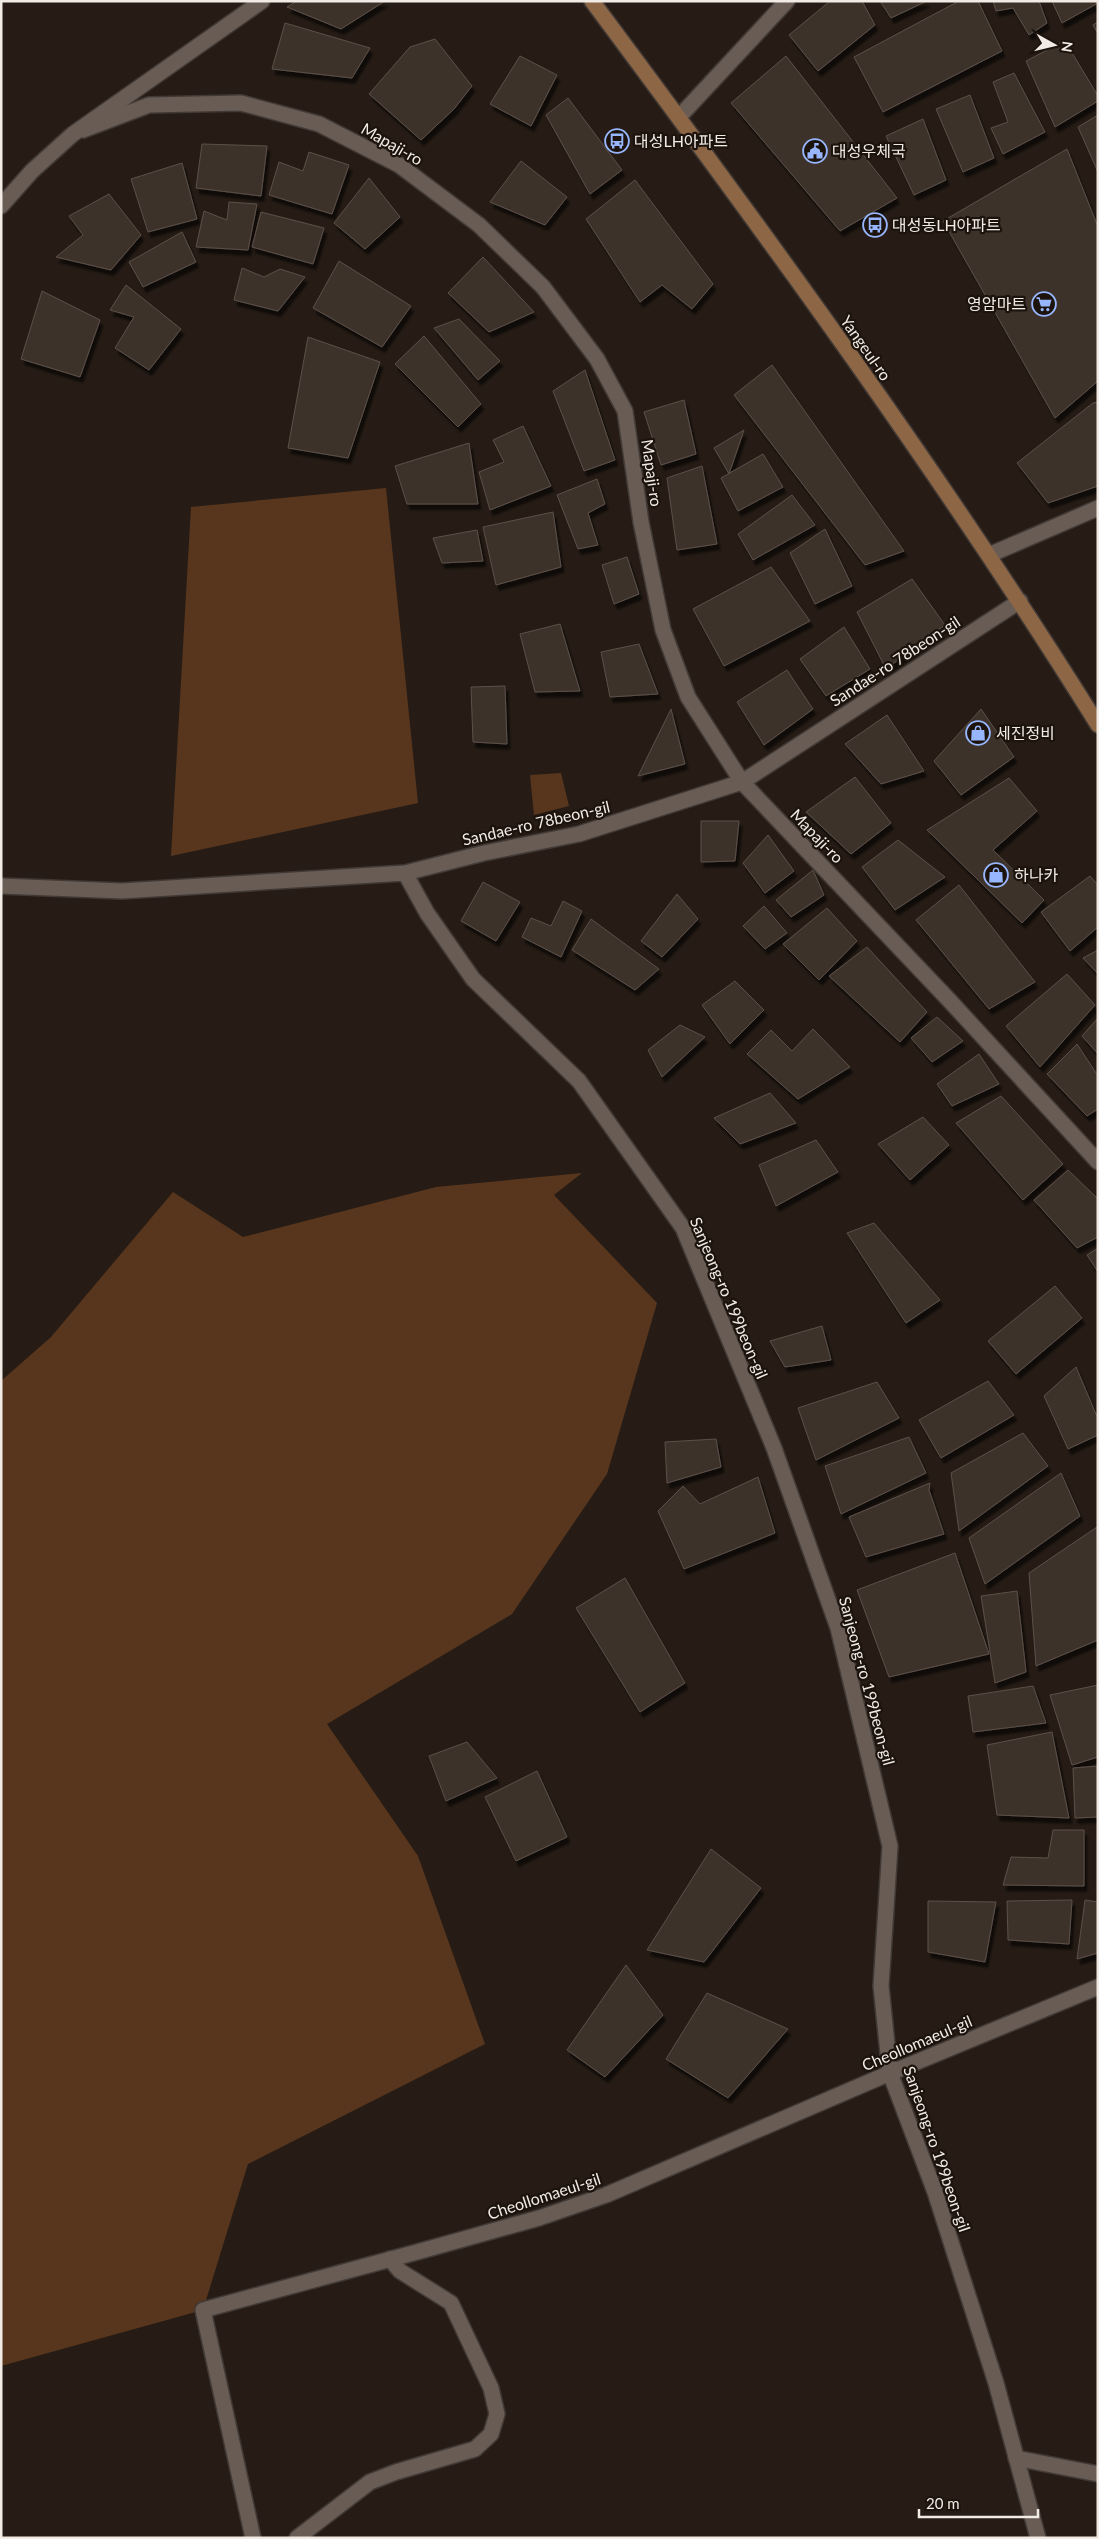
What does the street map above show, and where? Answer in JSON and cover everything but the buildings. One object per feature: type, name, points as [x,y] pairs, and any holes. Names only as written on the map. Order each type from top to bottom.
[{"type":"street","points":[[74,134],[262,1]]},
{"type":"street","name":"Yangeul-ro","points":[[592,1],[865,375],[1020,601],[1098,725]]},
{"type":"street","points":[[679,118],[787,1]]},
{"type":"street","name":"Mapaji-ro","points":[[1,206],[32,171],[74,134],[149,105],[241,103],[319,124],[399,166],[479,225],[536,280],[598,359],[625,411],[642,522],[663,630],[688,697],[742,782],[949,1000],[1098,1162]]},
{"type":"street","points":[[989,555],[1098,508]]},
{"type":"street","name":"Sandae-ro 78beon-gil","points":[[1,886],[122,891],[405,873],[484,852],[579,834],[742,782],[1020,601]]},
{"type":"street","name":"Sanjeong-ro 199beon-gil","points":[[405,873],[427,913],[472,979],[579,1080],[683,1228],[774,1448],[838,1628],[890,1846],[881,1986],[890,2073],[935,2192],[996,2384],[1038,2538]]},
{"type":"street","name":"Cheollomaeul-gil","points":[[253,2538],[203,2310],[539,2218],[606,2195],[890,2073],[1098,1987]]},
{"type":"street","points":[[297,2538],[370,2482],[396,2472],[475,2449],[490,2434],[497,2414],[491,2388],[451,2302],[400,2271],[390,2260]]},
{"type":"street","points":[[1016,2458],[1098,2474]]},
{"type":"shaded area","points":[[386,488],[418,803],[171,856],[191,507]]},
{"type":"shaded area","points":[[561,773],[569,806],[534,815],[530,775]]},
{"type":"shaded area","points":[[582,1173],[554,1195],[657,1303],[607,1474],[512,1614],[327,1724],[418,1856],[485,2044],[248,2164],[203,2310],[1,2366],[1,1381],[51,1337],[173,1192],[243,1237],[436,1187]]},
{"type":"place","name":"대성LH아파트","points":[[617,141]]},
{"type":"place","name":"대성우체국","points":[[815,151]]},
{"type":"place","name":"대성동LH아파트","points":[[875,225]]},
{"type":"place","name":"영암마트","points":[[1044,304]]},
{"type":"place","name":"세진정비","points":[[978,733]]},
{"type":"place","name":"하나카","points":[[996,875]]}]
